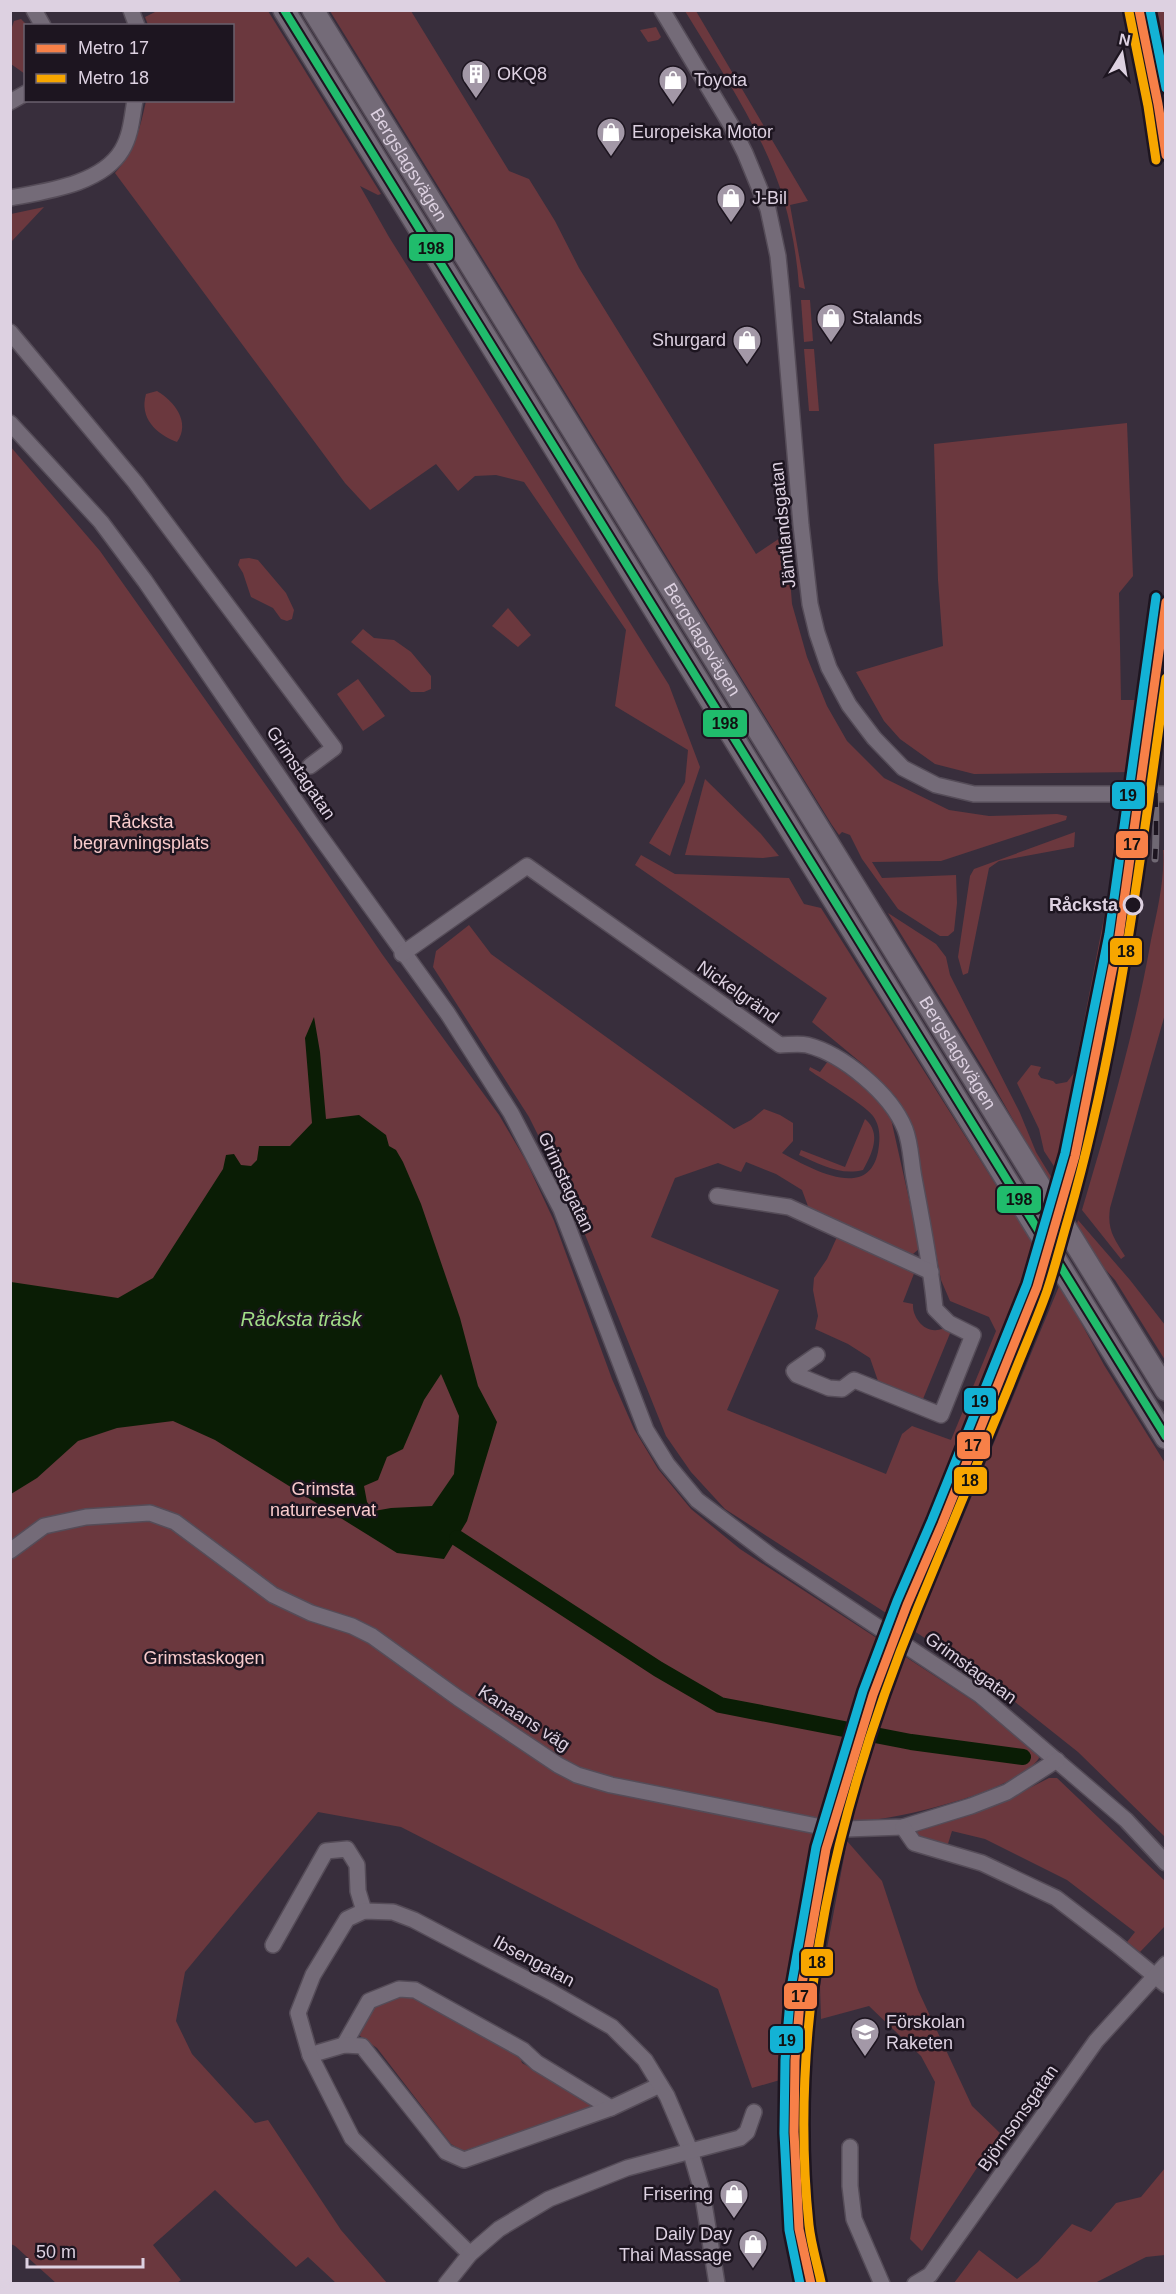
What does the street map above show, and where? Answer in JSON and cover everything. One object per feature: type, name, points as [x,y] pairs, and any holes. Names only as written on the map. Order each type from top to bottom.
[{"type":"main road","name":"Bergslagsvägen","points":[[284,10],[1166,1438]]},
{"type":"main road","name":"Bergslagsvägen","points":[[313,10],[1166,1390]]},
{"type":"street","points":[[34,10],[42,24]]},
{"type":"street","name":"Jämtlandsgatan","points":[[662,10],[731,125],[768,209],[779,267],[810,604],[829,668],[849,705],[874,738],[903,768],[936,785],[974,794],[1166,794]]},
{"type":"street","points":[[10,102],[24,94]]},
{"type":"street","points":[[10,198],[46,191],[93,177],[110,166],[123,149],[130,130],[135,102]]},
{"type":"street","points":[[10,332],[135,482],[334,748],[310,766]]},
{"type":"street","name":"Grimstagatan","points":[[10,423],[101,522],[139,573],[402,954],[448,1014],[511,1113],[561,1209],[646,1430],[667,1464],[697,1500],[771,1556],[980,1695],[1126,1820],[1166,1863]]},
{"type":"street","name":"Nickelgränd","points":[[402,954],[527,866],[780,1045],[804,1044],[815,1048],[834,1056],[872,1083],[890,1104],[905,1129],[931,1272],[935,1309],[948,1323],[974,1335],[941,1415],[854,1380],[842,1389],[830,1388],[797,1375],[794,1371],[817,1355]]},
{"type":"street","points":[[717,1196],[789,1207],[931,1272]]},
{"type":"street","name":"Kanaans väg","points":[[10,1551],[44,1526],[86,1517],[150,1513],[175,1522],[273,1595],[311,1613],[352,1626],[372,1636],[458,1698],[558,1765],[577,1775],[611,1785],[822,1827],[903,1827],[971,1806],[1006,1792],[1058,1760]]},
{"type":"street","name":"Björnsonsgatan","points":[[903,1827],[914,1843],[982,1863],[1056,1898],[1162,1974],[1096,2041],[932,2279],[915,2283]]},
{"type":"street","points":[[273,1945],[326,1851],[347,1849],[357,1865],[358,1891],[364,1911],[347,1919],[313,1976],[298,2013],[310,2055],[352,2138],[470,2254]]},
{"type":"street","name":"Ibsengatan","points":[[364,1911],[393,1911],[414,1920],[552,1992],[612,2027],[645,2060],[660,2085],[690,2150],[702,2191],[717,2283]]},
{"type":"street","points":[[344,2045],[369,2001],[399,1989],[415,1990],[523,2050],[537,2063],[610,2108]]},
{"type":"street","points":[[310,2055],[344,2045],[362,2046],[446,2152],[464,2160],[610,2108],[660,2085]]},
{"type":"street","points":[[446,2283],[470,2254],[500,2229],[549,2199],[627,2168],[740,2138],[747,2132],[754,2112]]},
{"type":"street","points":[[850,2147],[850,2186],[854,2219],[882,2283]]},
{"type":"green space","points":[[157,11],[268,11],[381,194],[378,195],[360,186],[389,237],[669,685],[700,767],[670,856],[649,843],[685,782],[688,750],[615,706],[626,630],[524,482],[496,475],[475,476],[458,491],[436,464],[370,510],[345,483],[115,173],[132,148],[146,102],[234,102],[234,24],[148,24],[145,17]]},
{"type":"green space","points":[[330,11],[411,11],[509,171],[529,179],[555,221],[579,268],[756,554],[783,536],[778,523],[786,524],[792,604],[807,657],[827,706],[847,741],[884,778],[949,810],[989,816],[1057,814],[1067,816],[1066,820],[941,861],[872,862],[882,878],[956,875],[957,903],[954,931],[948,936],[940,936],[898,909],[862,859],[850,835],[842,832],[839,835],[832,825]]},
{"type":"green space","points":[[685,11],[696,11],[808,201],[790,205],[805,289],[799,287],[794,244],[787,212],[766,152],[741,103]]},
{"type":"green space","points":[[1156,11],[1165,11],[1165,51]]},
{"type":"green space","points":[[21,19],[26,24],[24,24],[24,73],[11,64],[11,30],[14,21]]},
{"type":"green space","points":[[656,27],[661,37],[648,42],[640,30]]},
{"type":"green space","points":[[44,207],[11,242],[11,214]]},
{"type":"green space","points":[[801,300],[810,300],[813,341],[804,342]]},
{"type":"green space","points":[[804,349],[814,349],[819,411],[809,411]]},
{"type":"green space","points":[[157,391],[169,400],[179,413],[182,427],[177,442],[156,430],[147,418],[144,403],[146,394]]},
{"type":"green space","points":[[1127,423],[1133,576],[1119,593],[1121,700],[1135,700],[1136,772],[974,774],[935,764],[900,739],[884,721],[856,672],[943,646],[938,580],[934,444]]},
{"type":"green space","name":"Grimsta naturreservat","points":[[10,446],[100,551],[299,832],[382,954],[499,1115],[526,1161],[554,1221],[612,1379],[634,1429],[658,1469],[691,1509],[740,1549],[987,1710],[1037,1750],[1039,1758],[1025,1771],[1002,1784],[939,1806],[873,1820],[846,1823],[826,1822],[788,1967],[780,2080],[752,2088],[718,1989],[401,1827],[318,1812],[185,1972],[176,2021],[192,2054],[255,2123],[268,2120],[341,2230],[387,2283],[336,2283],[308,2257],[296,2267],[215,2190],[153,2245],[181,2280],[177,2283],[56,2283],[11,2244]]},
{"type":"green space","points":[[240,559],[258,560],[286,593],[294,610],[292,619],[287,621],[281,619],[273,608],[251,597],[238,565]]},
{"type":"green space","points":[[508,608],[531,635],[518,647],[492,626]]},
{"type":"green space","points":[[363,629],[374,638],[394,640],[411,652],[431,676],[431,689],[424,692],[411,692],[351,642]]},
{"type":"green space","points":[[358,679],[385,716],[363,731],[337,694]]},
{"type":"green space","points":[[705,779],[761,834],[779,856],[763,858],[685,855]]},
{"type":"green space","points":[[1075,832],[1074,847],[999,861],[989,868],[968,973],[963,975],[958,957],[970,876],[974,869]]},
{"type":"green space","points":[[1119,840],[1127,841],[1101,989],[1061,1177],[1044,1151],[1039,1129],[1017,1083],[1031,1065],[1041,1067],[1038,1074],[1041,1078],[1056,1084],[1067,1082],[1074,1073]]},
{"type":"green space","points":[[1163,850],[1165,850],[1165,1014],[1110,1208],[1111,1228],[1125,1256],[1121,1259],[1082,1210],[1129,1043],[1145,974],[1160,895]]},
{"type":"green space","points":[[641,855],[675,874],[789,878],[804,904],[821,908],[1006,1201],[1039,1249],[959,1457],[919,1548],[946,1558],[1060,1284],[1104,1365],[1165,1463],[1165,1837],[1078,1752],[976,1671],[725,1509],[691,1472],[666,1436],[574,1207],[529,1117],[433,967],[436,951],[469,925],[491,954],[734,1129],[751,1120],[764,1109],[793,1123],[793,1141],[782,1153],[807,1166],[837,1177],[851,1178],[863,1175],[872,1167],[878,1152],[879,1138],[879,1129],[869,1111],[809,1070],[810,1067],[820,1072],[828,1061],[873,1095],[891,1119],[920,1248],[913,1254],[907,1254],[809,1209],[802,1190],[776,1174],[746,1162],[741,1172],[718,1163],[675,1178],[651,1237],[779,1290],[727,1410],[886,1474],[902,1434],[912,1426],[951,1440],[996,1331],[989,1317],[950,1301],[941,1280],[913,1130],[896,1097],[865,1066],[812,1022],[827,998],[635,865]]},
{"type":"green space","points":[[888,913],[936,944],[946,957],[950,975],[1020,1113],[1036,1152],[1058,1188],[1056,1196],[1030,1154],[990,1079]]},
{"type":"green space","points":[[865,1119],[873,1131],[874,1144],[863,1170],[838,1170],[799,1155],[801,1150],[845,1167]]},
{"type":"green space","points":[[1078,1220],[1165,1325],[1165,1360],[1115,1280],[1093,1256],[1076,1228]]},
{"type":"green space","points":[[837,1237],[915,1271],[903,1302],[913,1304],[916,1318],[923,1326],[932,1330],[951,1331],[923,1399],[878,1381],[870,1358],[848,1344],[815,1329],[818,1316],[813,1290],[814,1278],[827,1259]]},
{"type":"green space","points":[[1049,1778],[1057,1778],[1165,1881],[1165,1926],[1140,1952],[1127,1942],[1135,1932],[1067,1880],[985,1839],[952,1831],[947,1847],[920,1839],[915,1832],[917,1827],[995,1806]]},
{"type":"green space","points":[[847,1841],[882,1881],[918,1990],[972,2106],[1000,2133],[922,2251],[910,2239],[935,2082],[921,2056],[869,2006],[821,2019],[820,1986]]},
{"type":"green space","points":[[415,1993],[519,2054],[522,2063],[593,2102],[593,2109],[463,2151],[451,2144],[377,2048],[357,2032],[372,2005],[399,1994]]},
{"type":"green space","points":[[1165,2168],[1165,2255],[1146,2257],[1095,2283],[954,2283],[979,2250],[1017,2279],[1038,2262],[1072,2224],[1091,2232],[1116,2203],[1141,2197]]},
{"type":"water","name":"Råcksta träsk","points":[[314,1017],[320,1052],[326,1119],[359,1115],[386,1135],[389,1146],[396,1150],[403,1162],[421,1204],[460,1318],[478,1386],[497,1422],[467,1521],[444,1559],[397,1553],[215,1440],[173,1421],[117,1428],[78,1441],[37,1478],[11,1494],[11,1282],[118,1298],[153,1278],[223,1169],[226,1155],[234,1154],[241,1165],[251,1166],[257,1160],[259,1146],[290,1146],[312,1123],[305,1038]],"holes":[[[441,1374],[459,1416],[454,1474],[432,1506],[374,1511],[367,1502],[364,1486],[378,1480],[387,1457],[403,1449],[424,1400]]]},
{"type":"waterway","points":[[457,1538],[658,1669],[720,1705],[911,1742],[1023,1757]]},
{"type":"railway","points":[[1154,681],[1155,859]]},
{"type":"railway","points":[[974,1473],[990,1404]]},
{"type":"metro line","name":"17","points":[[1139,10],[1166,155]]},
{"type":"metro line","name":"18","points":[[1129,12],[1148,106],[1156,160]]},
{"type":"metro line","name":"17","points":[[811,2284],[799,2229],[794,2132],[795,2060],[801,1990],[826,1849],[873,1695],[907,1605],[1037,1287],[1075,1156],[1119,936],[1166,602]]},
{"type":"metro line","name":"18","points":[[821,2282],[809,2225],[804,2146],[806,2067],[813,1988],[825,1910],[864,1756],[889,1681],[1038,1314],[1050,1282],[1068,1219],[1086,1152],[1115,1018],[1166,678]]},
{"type":"transit line","name":"198","points":[[284,10],[1166,1437]]},
{"type":"transit line","name":"19","points":[[1150,10],[1166,88]]},
{"type":"transit line","name":"19","points":[[800,2284],[789,2230],[784,2133],[785,2060],[791,1988],[816,1847],[863,1691],[897,1601],[1027,1284],[1065,1153],[1109,934],[1156,597]]},
{"type":"place","name":"OKQ8","points":[[476,100]]},
{"type":"place","name":"Toyota","points":[[673,106]]},
{"type":"place","name":"Europeiska Motor","points":[[611,158]]},
{"type":"place","name":"J-Bil","points":[[731,224]]},
{"type":"place","name":"Stalands","points":[[831,344]]},
{"type":"place","name":"Shurgard","points":[[747,366]]},
{"type":"place","name":"Råcksta","points":[[1133,905]]},
{"type":"place","name":"Förskolan Raketen","points":[[865,2058]]},
{"type":"place","name":"Frisering","points":[[734,2220]]},
{"type":"place","name":"Daily Day Thai Massage","points":[[753,2270]]},
{"type":"park label","name":"Råcksta begravningsplats","points":[[141,832]]},
{"type":"park label","name":"Grimstaskogen","points":[[204,1658]]}]
